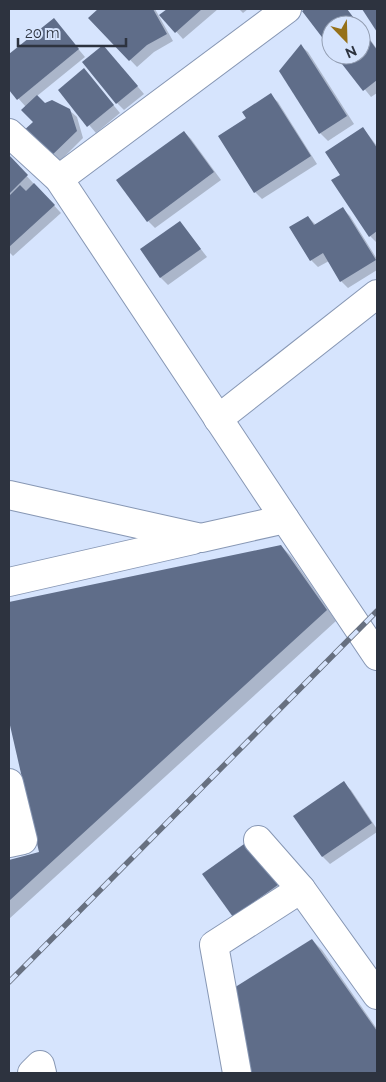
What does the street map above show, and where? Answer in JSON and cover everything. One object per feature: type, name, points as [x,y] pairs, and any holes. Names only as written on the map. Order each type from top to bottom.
[{"type":"street","points":[[59,179],[287,9]]},
{"type":"street","points":[[9,133],[59,179],[377,656]]},
{"type":"street","points":[[218,419],[377,294]]},
{"type":"street","points":[[9,495],[201,538]]},
{"type":"street","points":[[9,582],[284,519]]},
{"type":"street","points":[[9,783],[23,840],[9,843]]},
{"type":"street","points":[[258,840],[370,968],[377,995]]},
{"type":"street","points":[[237,1073],[214,945],[300,889]]},
{"type":"street","points":[[32,1073],[40,1065],[42,1073]]},
{"type":"building","points":[[98,9],[153,9],[167,34],[147,45],[129,61],[88,18]]},
{"type":"building","points":[[167,9],[202,9],[175,33],[159,15]]},
{"type":"building","points":[[305,9],[347,9],[352,15],[321,15],[321,36],[302,11]]},
{"type":"building","points":[[362,9],[377,9],[377,32],[371,23],[371,15],[366,15]]},
{"type":"building","points":[[54,18],[79,49],[17,100],[9,90],[9,54]]},
{"type":"building","points":[[371,42],[377,50],[377,80],[363,91],[343,65],[371,65]]},
{"type":"building","points":[[301,44],[347,116],[319,134],[279,71]]},
{"type":"building","points":[[103,45],[138,86],[116,104],[82,62]]},
{"type":"building","points":[[84,68],[114,105],[87,127],[58,90]]},
{"type":"building","points":[[271,93],[311,156],[254,193],[218,136],[246,118],[242,112]]},
{"type":"building","points":[[37,95],[45,103],[52,100],[70,109],[77,131],[47,160],[21,133],[33,122],[21,110]]},
{"type":"building","points":[[363,127],[377,148],[377,231],[369,237],[331,180],[340,175],[325,152]]},
{"type":"building","points":[[184,131],[214,172],[147,222],[116,180]]},
{"type":"building","points":[[9,155],[28,175],[9,194]]},
{"type":"building","points":[[34,183],[55,205],[9,247],[9,196],[20,185],[26,191]]},
{"type":"building","points":[[343,207],[376,260],[340,282],[323,253],[310,261],[289,227],[308,216],[314,225]]},
{"type":"building","points":[[180,221],[201,249],[160,278],[140,249]]},
{"type":"building","points":[[281,545],[327,610],[9,901],[9,860],[39,852],[9,721],[9,602]]},
{"type":"building","points":[[344,781],[372,823],[322,857],[293,816]]},
{"type":"building","points":[[258,834],[289,877],[233,917],[202,874]]},
{"type":"building","points":[[312,939],[377,1031],[377,1073],[247,1073],[229,991]]},
{"type":"railway","points":[[9,982],[377,611]]}]
